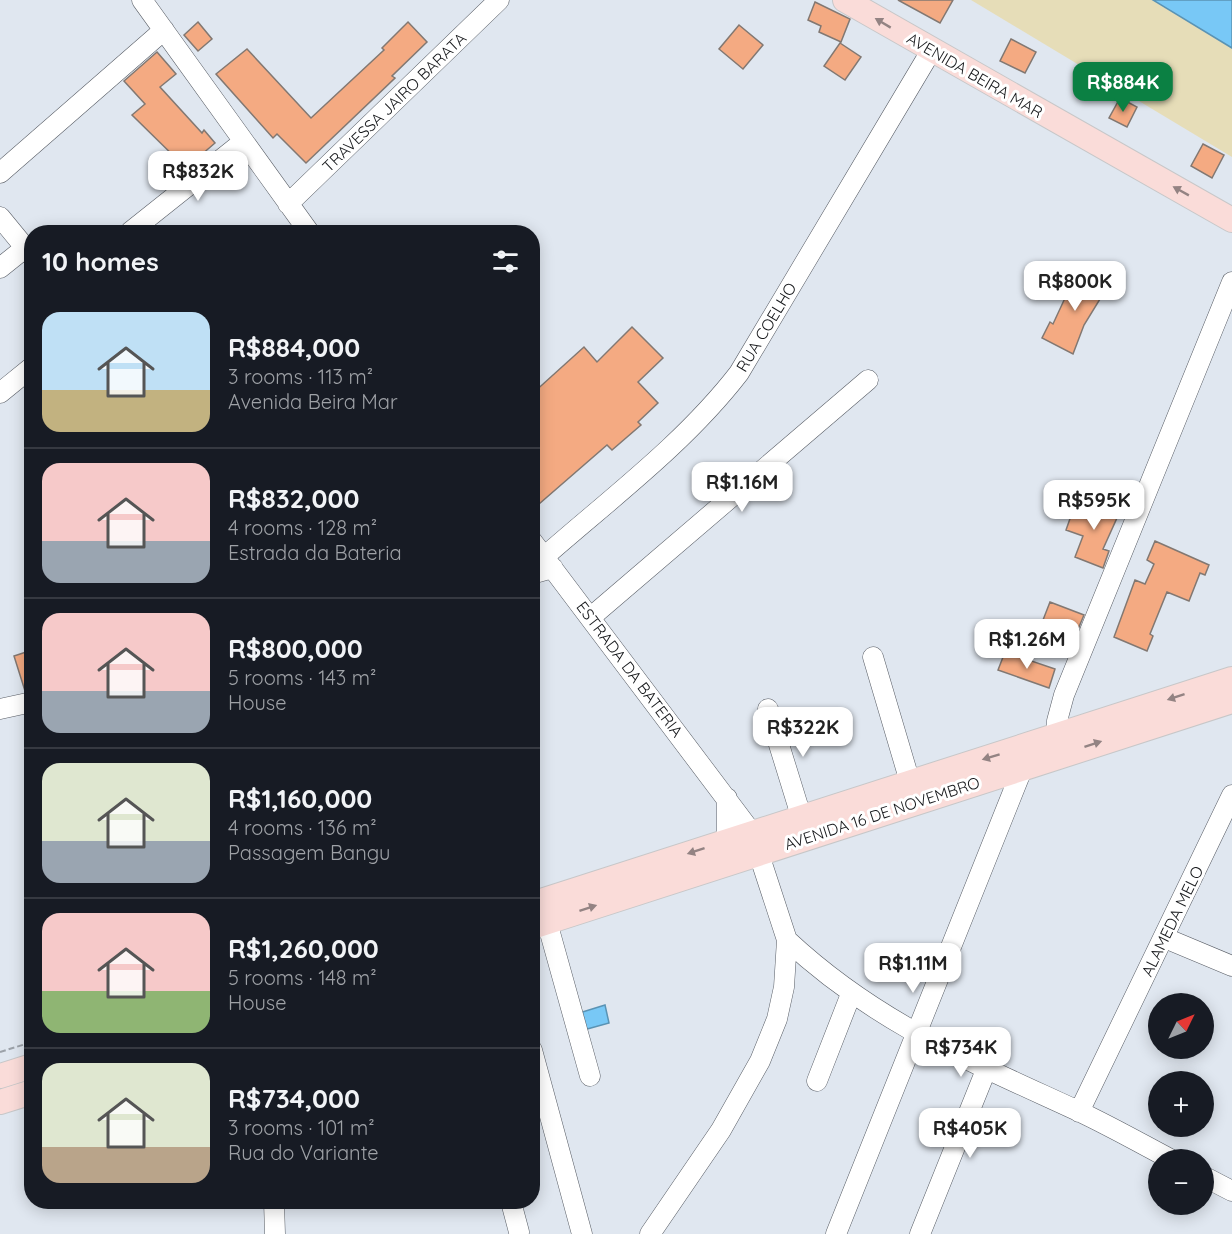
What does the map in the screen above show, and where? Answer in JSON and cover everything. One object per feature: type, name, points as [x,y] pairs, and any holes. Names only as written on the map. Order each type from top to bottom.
[{"type":"main road","name":"AVENIDA BEIRA MAR","points":[[845,0],[931,51],[1232,220]]},
{"type":"main road","name":"AVENIDA 16 DE NOVEMBRO","points":[[540,916],[756,842],[1023,767],[1056,746],[1232,679]]},
{"type":"main road","name":"AVENIDA 16 DE NOVEMBRO","points":[[756,842],[802,819],[910,782],[1232,700]]},
{"type":"main road","points":[[0,1076],[24,1068]]},
{"type":"main road","points":[[0,1102],[24,1094]]},
{"type":"street","points":[[142,0],[304,225]]},
{"type":"street","name":"TRAVESSA JAIRO BARATA","points":[[288,204],[499,0]]},
{"type":"street","points":[[0,172],[164,30]]},
{"type":"street","name":"RUA COELHO","points":[[543,556],[691,427],[732,382],[931,51]]},
{"type":"street","points":[[139,225],[243,142]]},
{"type":"street","points":[[0,217],[24,247]]},
{"type":"street","points":[[0,268],[24,254]]},
{"type":"street","points":[[1056,746],[1057,720],[1064,696],[1232,282]]},
{"type":"street","points":[[0,393],[24,374]]},
{"type":"street","points":[[591,617],[868,380]]},
{"type":"street","name":"ESTRADA DA BATERIA","points":[[543,556],[727,798],[756,842],[787,940]]},
{"type":"street","points":[[873,657],[910,782]]},
{"type":"street","points":[[0,710],[24,704]]},
{"type":"street","points":[[768,708],[802,819]]},
{"type":"street","points":[[836,1234],[1023,767]]},
{"type":"street","points":[[727,798],[729,851]]},
{"type":"street","name":"ALAMEDA MELO","points":[[1079,1112],[1229,807]]},
{"type":"street","points":[[540,926],[590,1076]]},
{"type":"street","points":[[1165,938],[1232,966]]},
{"type":"street","points":[[787,940],[850,994],[917,1034],[986,1070],[1079,1112],[1151,1149]]},
{"type":"street","points":[[650,1234],[721,1130],[760,1061],[777,1019],[784,987],[787,940]]},
{"type":"street","points":[[817,1081],[850,994]]},
{"type":"street","points":[[920,1234],[986,1070]]},
{"type":"street","points":[[540,1079],[582,1234]]},
{"type":"street","points":[[1214,1182],[1232,1191]]},
{"type":"street","points":[[274,1209],[275,1234]]},
{"type":"street","points":[[513,1209],[519,1232]]},
{"type":"path","points":[[0,1053],[24,1045]]},
{"type":"sand","points":[[971,0],[1153,0],[1232,48],[1232,157]]},
{"type":"water","points":[[1153,0],[1232,0],[1232,48]]},
{"type":"water","points":[[605,1005],[609,1023],[580,1031],[576,1014]]},
{"type":"building","points":[[898,0],[953,0],[940,23]]},
{"type":"building","points":[[815,2],[850,19],[841,42],[819,32],[821,26],[808,20]]},
{"type":"building","points":[[198,22],[212,39],[198,51],[184,35]]},
{"type":"building","points":[[408,22],[427,42],[392,76],[395,78],[306,163],[277,134],[273,138],[216,74],[247,49],[311,118],[384,50],[382,48]]},
{"type":"building","points":[[739,25],[763,45],[743,69],[719,49]]},
{"type":"building","points":[[1011,39],[1036,52],[1025,73],[1000,61]]},
{"type":"building","points":[[840,43],[861,57],[845,80],[824,66]]},
{"type":"building","points":[[157,52],[176,74],[160,87],[202,133],[204,130],[215,143],[186,168],[132,115],[145,104],[124,81]]},
{"type":"building","points":[[1120,98],[1137,107],[1127,127],[1109,118]]},
{"type":"building","points":[[1203,144],[1224,155],[1212,178],[1191,166]]},
{"type":"building","points":[[1078,270],[1108,286],[1084,325],[1073,354],[1042,338],[1050,322],[1053,324]]},
{"type":"building","points":[[632,327],[663,358],[638,382],[658,403],[638,422],[641,425],[612,450],[607,445],[540,503],[540,387],[584,347],[597,362]]},
{"type":"building","points":[[1093,496],[1121,509],[1103,549],[1109,551],[1103,568],[1075,557],[1083,536],[1066,530],[1072,513],[1083,517]]},
{"type":"building","points":[[1155,541],[1209,565],[1205,575],[1200,573],[1189,601],[1167,592],[1150,634],[1153,636],[1147,651],[1114,637],[1135,580],[1145,584],[1154,564],[1147,560]]},
{"type":"building","points":[[1050,602],[1084,615],[1076,634],[1043,620]]},
{"type":"building","points":[[1005,652],[1055,669],[1049,688],[998,670]]},
{"type":"building","points":[[24,653],[24,688],[14,656]]}]
